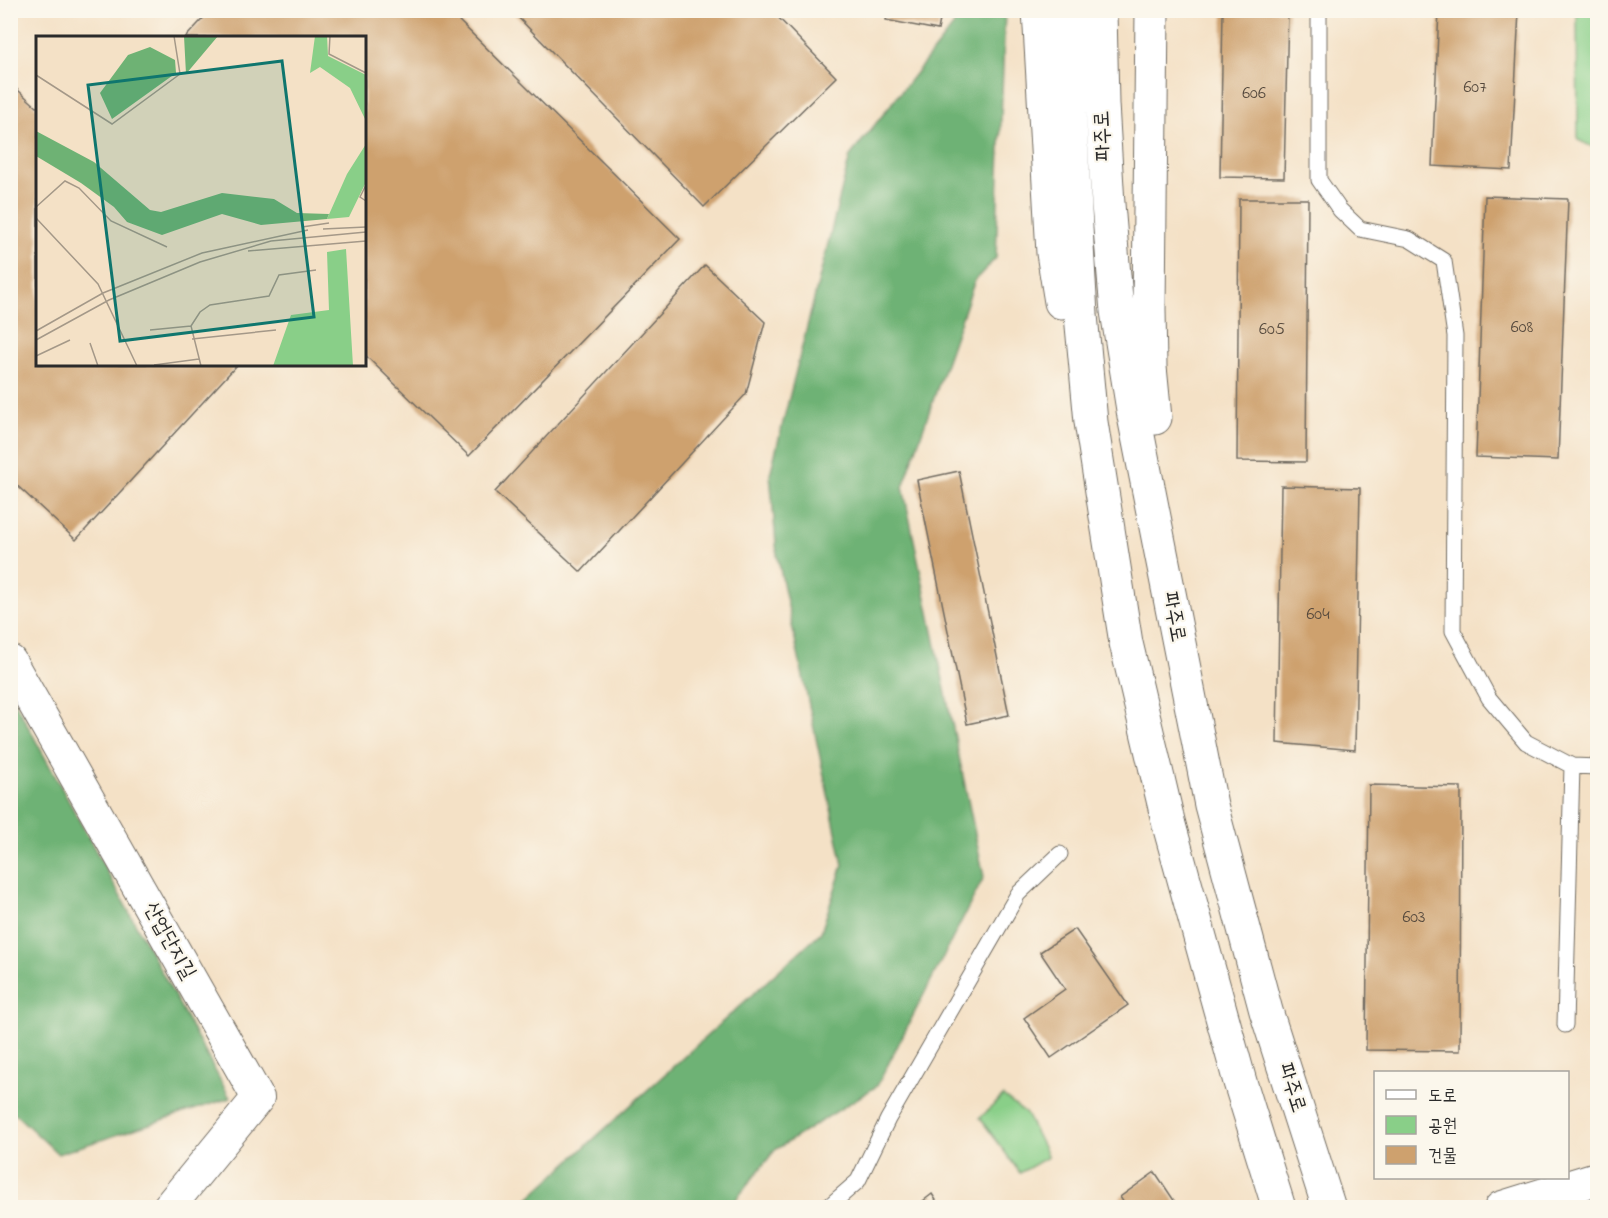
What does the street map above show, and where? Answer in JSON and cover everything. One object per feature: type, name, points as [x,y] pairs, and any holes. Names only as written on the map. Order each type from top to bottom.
[{"type":"main road","points":[[1039,10],[1053,253],[1096,546],[1126,643]]},
{"type":"main road","name":"파주로","points":[[1067,10],[1070,116],[1081,315],[1091,422],[1126,643],[1172,836],[1240,1082],[1279,1208]]},
{"type":"main road","name":"파주로","points":[[1100,10],[1102,104],[1117,311],[1134,416],[1211,805],[1266,1011],[1329,1208]]},
{"type":"main road","points":[[1152,10],[1150,367],[1155,425],[1168,505],[1181,661]]},
{"type":"main road","points":[[1501,1208],[1598,1178]]},
{"type":"street","name":"산업단지길","points":[[10,661],[258,1098],[168,1208]]},
{"type":"lane","points":[[1319,10],[1319,180],[1340,210],[1360,229],[1409,239],[1444,261],[1455,336],[1454,631],[1489,698],[1526,742],[1572,766],[1598,767]]},
{"type":"lane","points":[[1565,1025],[1572,766]]},
{"type":"lane","points":[[827,1208],[858,1181],[888,1119],[1018,894],[1060,854]]},
{"type":"green space","points":[[956,11],[1005,11],[996,258],[975,280],[903,487],[984,877],[877,1086],[775,1150],[730,1207],[519,1207],[821,932],[843,865],[777,555],[770,474],[850,156],[954,25]]},
{"type":"green space","points":[[1577,11],[1597,11],[1597,149],[1578,140]]},
{"type":"green space","points":[[10,693],[230,1098],[58,1154],[11,1110]]},
{"type":"green space","points":[[1003,1096],[1026,1114],[1048,1157],[1020,1173],[980,1118]]},
{"type":"building","points":[[211,10],[448,10],[680,239],[469,456],[366,356],[366,36],[187,36]]},
{"type":"building","points":[[511,10],[771,10],[836,77],[704,207]]},
{"type":"building","points":[[888,10],[942,10],[938,30],[886,20]]},
{"type":"building","points":[[1223,10],[1288,10],[1284,178],[1220,177]]},
{"type":"building","points":[[1439,10],[1519,10],[1511,170],[1432,166]]},
{"type":"building","points":[[10,83],[36,106],[36,366],[236,366],[76,540],[10,479]]},
{"type":"building","points":[[1485,196],[1568,199],[1558,460],[1476,457]]},
{"type":"building","points":[[1239,199],[1308,199],[1306,462],[1237,461]]},
{"type":"building","points":[[705,265],[765,322],[746,394],[581,572],[495,492]]},
{"type":"building","points":[[959,471],[1009,715],[967,724],[917,480]]},
{"type":"building","points":[[1281,486],[1360,488],[1355,750],[1277,743]]},
{"type":"building","points":[[1369,785],[1461,787],[1460,1051],[1366,1050]]},
{"type":"building","points":[[1075,929],[1128,1005],[1051,1058],[1024,1018],[1065,989],[1040,952]]},
{"type":"building","points":[[1155,1172],[1179,1208],[1127,1208],[1120,1197]]},
{"type":"building","points":[[932,1194],[941,1208],[914,1208]]}]
